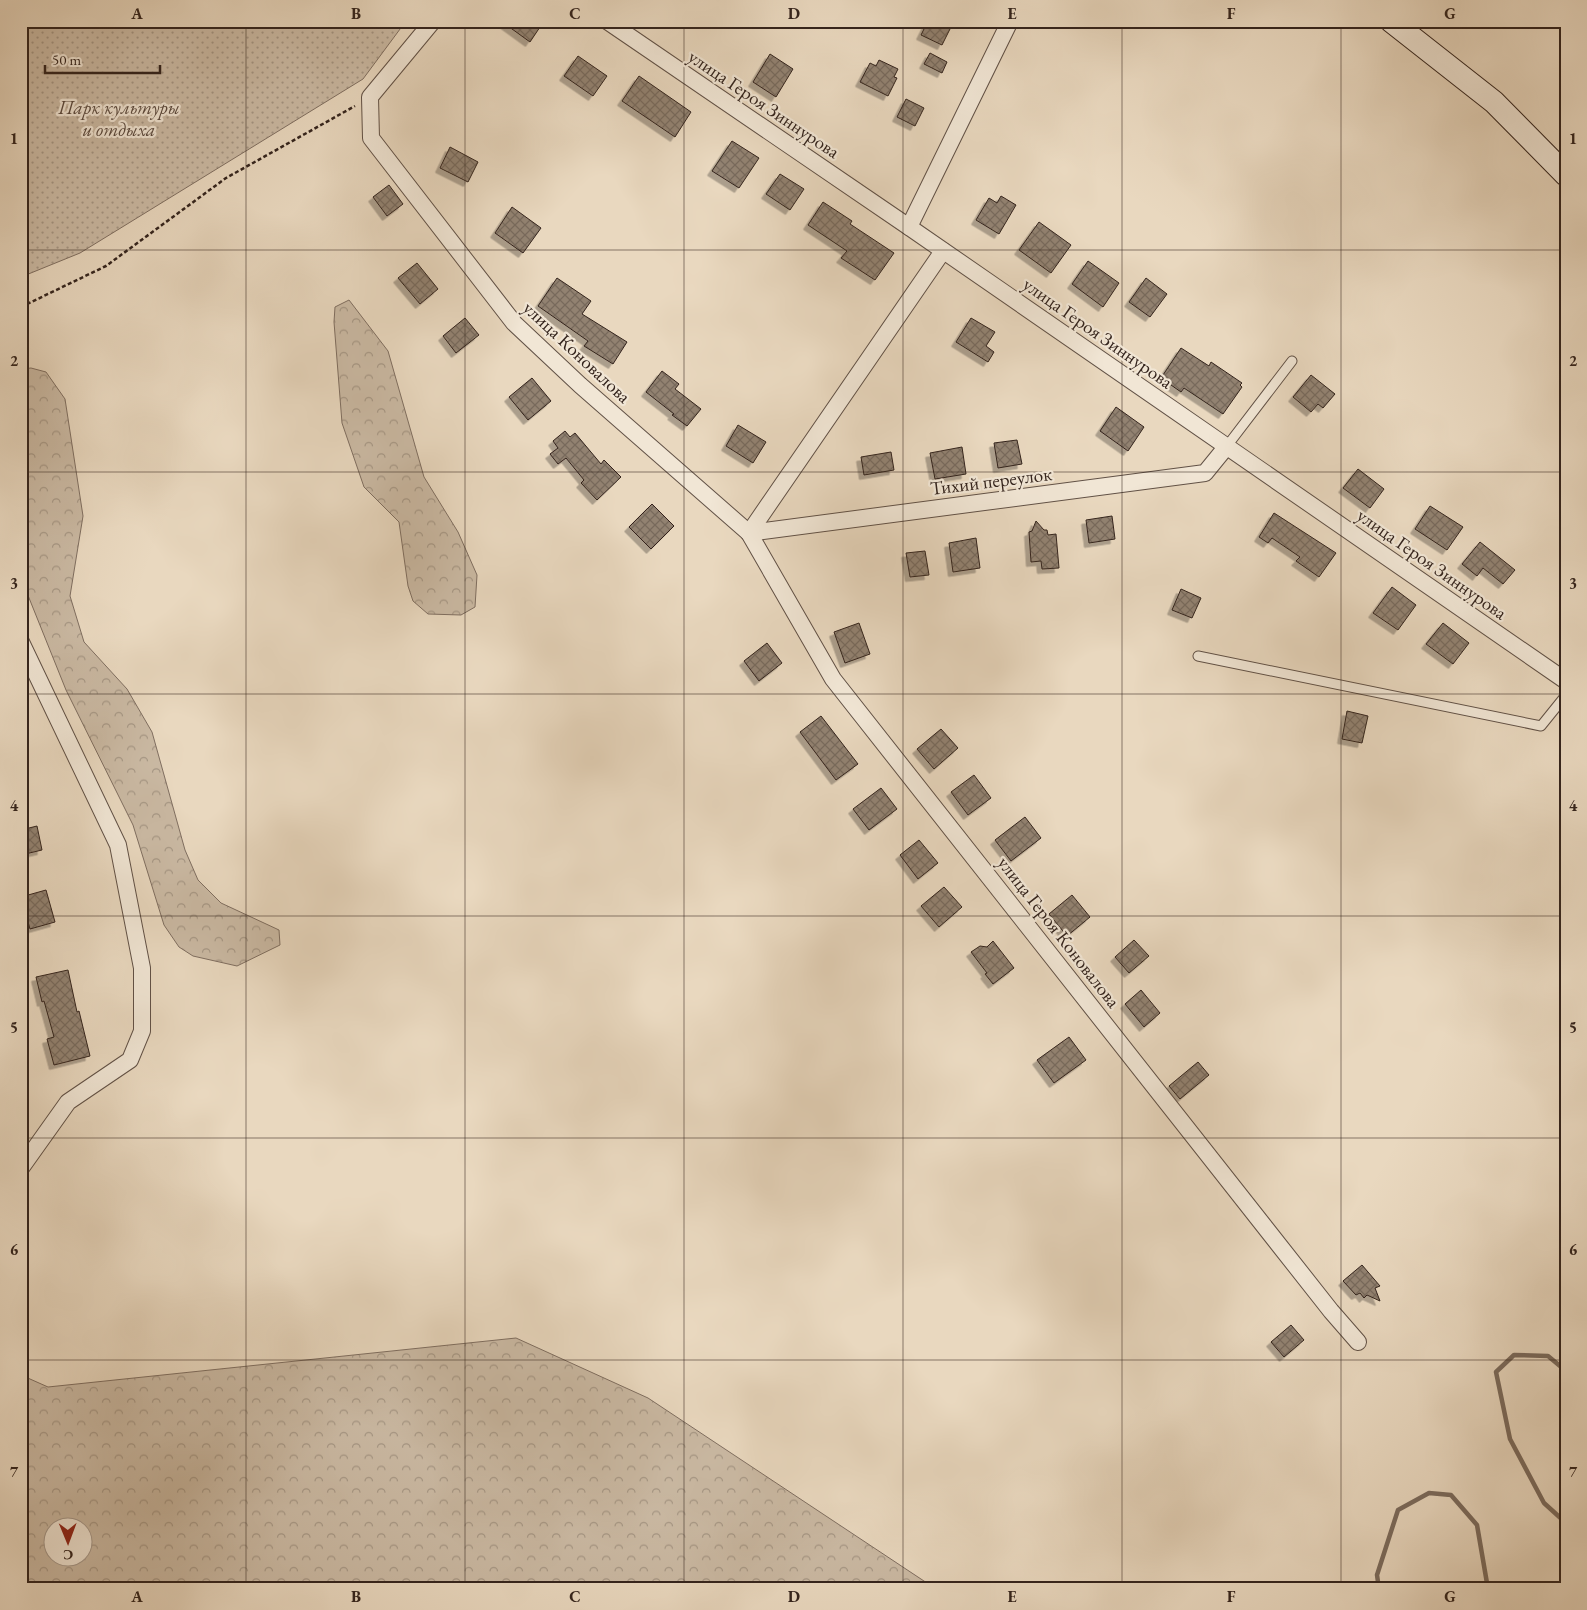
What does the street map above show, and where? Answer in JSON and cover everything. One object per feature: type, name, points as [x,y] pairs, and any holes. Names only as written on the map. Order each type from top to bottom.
[{"type":"street","points":[[370,97],[433,21]]},
{"type":"street","name":"улица Героя Зиннурова","points":[[607,21],[909,227],[1566,681]]},
{"type":"street","points":[[909,227],[1010,21]]},
{"type":"street","points":[[1391,21],[1494,102],[1566,175]]},
{"type":"street","name":"улица Коновалова","points":[[370,97],[371,138],[514,323],[580,385],[749,533]]},
{"type":"street","points":[[749,533],[943,251]]},
{"type":"street","name":"Тихий переулок","points":[[749,533],[1204,473],[1227,446]]},
{"type":"street","name":"улица Героя Коновалова","points":[[749,533],[833,679],[1331,1311],[1358,1342]]},
{"type":"street","points":[[21,642],[118,845],[142,968],[142,1031],[130,1060],[68,1102],[21,1168]]},
{"type":"lane","points":[[1227,446],[1292,361]]},
{"type":"lane","points":[[1198,656],[1541,726],[1566,695]]},
{"type":"path","points":[[21,307],[106,266],[226,178],[370,97]]},
{"type":"green space","name":"Парк культуры и отдыха","points":[[21,21],[406,21],[363,79],[80,253],[21,277]]},
{"type":"green space","points":[[349,300],[388,351],[424,477],[458,532],[477,575],[475,607],[461,615],[428,614],[413,601],[408,586],[399,522],[364,487],[342,423],[334,322],[335,307]]},
{"type":"green space","points":[[31,368],[46,372],[65,399],[83,516],[70,596],[84,642],[127,689],[152,732],[185,850],[198,880],[221,903],[279,930],[280,945],[237,966],[193,956],[179,947],[164,925],[133,825],[66,690],[21,578],[21,369]]},
{"type":"green space","points":[[516,1338],[648,1398],[930,1585],[933,1589],[21,1589],[21,1375],[48,1387]]},
{"type":"building","points":[[501,21],[544,21],[530,42]]},
{"type":"building","points":[[928,21],[945,21],[952,25],[942,45],[921,35]]},
{"type":"building","points":[[930,53],[947,62],[942,73],[924,64]]},
{"type":"building","points":[[770,54],[793,69],[776,97],[753,82]]},
{"type":"building","points":[[578,56],[607,76],[593,96],[564,76]]},
{"type":"building","points":[[879,60],[898,69],[894,77],[897,78],[888,96],[860,82],[870,63],[876,66]]},
{"type":"building","points":[[639,76],[691,112],[675,137],[622,101]]},
{"type":"building","points":[[906,99],[924,108],[915,126],[897,117]]},
{"type":"building","points":[[732,141],[759,158],[739,188],[712,171]]},
{"type":"building","points":[[450,147],[478,162],[468,182],[440,168]]},
{"type":"building","points":[[780,174],[804,189],[790,210],[766,194]]},
{"type":"building","points":[[389,185],[403,204],[387,216],[373,197]]},
{"type":"building","points":[[1001,196],[1016,205],[999,234],[976,220],[989,198],[997,203]]},
{"type":"building","points":[[823,202],[852,221],[850,224],[894,253],[875,280],[841,258],[847,251],[808,225]]},
{"type":"building","points":[[512,207],[541,228],[523,253],[495,233]]},
{"type":"building","points":[[1039,222],[1071,245],[1051,273],[1019,250]]},
{"type":"building","points":[[1088,261],[1119,283],[1103,307],[1072,284]]},
{"type":"building","points":[[417,263],[438,289],[420,304],[398,278]]},
{"type":"building","points":[[557,278],[591,301],[582,314],[627,342],[613,364],[584,346],[588,341],[538,306]]},
{"type":"building","points":[[1146,278],[1167,294],[1150,317],[1129,302]]},
{"type":"building","points":[[465,318],[479,335],[456,353],[443,336]]},
{"type":"building","points":[[971,318],[995,332],[986,346],[994,352],[988,362],[956,342]]},
{"type":"building","points":[[1181,348],[1209,366],[1211,362],[1242,383],[1240,385],[1242,387],[1223,414],[1184,388],[1181,392],[1161,378]]},
{"type":"building","points":[[662,371],[679,384],[675,389],[701,409],[687,426],[646,392]]},
{"type":"building","points":[[1311,375],[1335,394],[1323,408],[1318,404],[1311,412],[1293,397]]},
{"type":"building","points":[[532,378],[551,401],[528,420],[509,397]]},
{"type":"building","points":[[1116,407],[1144,427],[1128,451],[1100,431]]},
{"type":"building","points":[[738,425],[766,442],[753,463],[726,446]]},
{"type":"building","points":[[565,431],[570,437],[575,433],[601,464],[604,460],[621,477],[597,500],[581,483],[584,480],[566,458],[558,464],[550,454],[558,448],[553,441]]},
{"type":"building","points":[[1017,440],[1022,464],[998,468],[994,443]]},
{"type":"building","points":[[962,447],[966,474],[935,479],[930,453]]},
{"type":"building","points":[[891,452],[894,470],[864,475],[861,457]]},
{"type":"building","points":[[1358,469],[1384,489],[1370,508],[1343,488]]},
{"type":"building","points":[[652,504],[674,526],[651,549],[629,527]]},
{"type":"building","points":[[1430,506],[1463,527],[1447,550],[1415,529]]},
{"type":"building","points":[[1274,513],[1336,553],[1319,577],[1296,561],[1300,557],[1272,538],[1268,543],[1259,537]]},
{"type":"building","points":[[1112,516],[1115,539],[1089,543],[1086,520]]},
{"type":"building","points":[[1036,521],[1044,530],[1047,530],[1048,535],[1056,534],[1059,568],[1042,569],[1041,561],[1031,562],[1029,532],[1032,531]]},
{"type":"building","points":[[976,538],[980,568],[953,572],[949,543]]},
{"type":"building","points":[[1480,542],[1515,570],[1503,584],[1483,568],[1477,576],[1462,564]]},
{"type":"building","points":[[925,551],[929,575],[910,577],[906,553]]},
{"type":"building","points":[[1392,587],[1416,605],[1398,630],[1373,613]]},
{"type":"building","points":[[1181,589],[1201,598],[1192,618],[1172,610]]},
{"type":"building","points":[[859,623],[870,654],[845,663],[834,632]]},
{"type":"building","points":[[1443,623],[1469,643],[1453,664],[1426,644]]},
{"type":"building","points":[[767,643],[782,663],[759,681],[744,661]]},
{"type":"building","points":[[1347,711],[1368,716],[1362,743],[1342,739]]},
{"type":"building","points":[[821,716],[858,764],[836,780],[800,732]]},
{"type":"building","points":[[941,729],[958,748],[934,769],[917,749]]},
{"type":"building","points":[[974,775],[991,798],[968,815],[951,792]]},
{"type":"building","points":[[881,788],[897,809],[869,830],[853,809]]},
{"type":"building","points":[[1025,817],[1041,838],[1011,861],[995,840]]},
{"type":"building","points":[[37,826],[42,850],[21,855],[21,830]]},
{"type":"building","points":[[919,840],[938,863],[918,879],[900,855]]},
{"type":"building","points":[[944,887],[962,907],[939,927],[921,906]]},
{"type":"building","points":[[46,890],[55,922],[30,929],[21,897]]},
{"type":"building","points":[[1072,895],[1090,917],[1067,936],[1049,914]]},
{"type":"building","points":[[1134,940],[1149,956],[1129,973],[1115,957]]},
{"type":"building","points":[[993,941],[1014,968],[993,984],[971,952],[980,946],[987,947]]},
{"type":"building","points":[[68,970],[77,1012],[79,1011],[90,1056],[54,1065],[47,1039],[54,1037],[36,977]]},
{"type":"building","points":[[1141,990],[1160,1013],[1144,1027],[1125,1004]]},
{"type":"building","points":[[1069,1037],[1086,1060],[1054,1083],[1037,1060]]},
{"type":"building","points":[[1198,1062],[1209,1075],[1180,1099],[1169,1086]]},
{"type":"building","points":[[1362,1265],[1380,1286],[1375,1288],[1380,1301],[1367,1295],[1364,1298],[1360,1293],[1356,1295],[1343,1281]]},
{"type":"building","points":[[1291,1325],[1304,1340],[1284,1357],[1271,1342]]},
{"type":"waterway","points":[[1566,1371],[1548,1356],[1514,1355],[1496,1372],[1510,1439],[1544,1503],[1566,1523]]},
{"type":"waterway","points":[[1379,1589],[1377,1575],[1398,1510],[1429,1493],[1451,1495],[1477,1525],[1488,1589]]},
{"type":"waterway","points":[[1561,1589],[1566,1586]]}]
